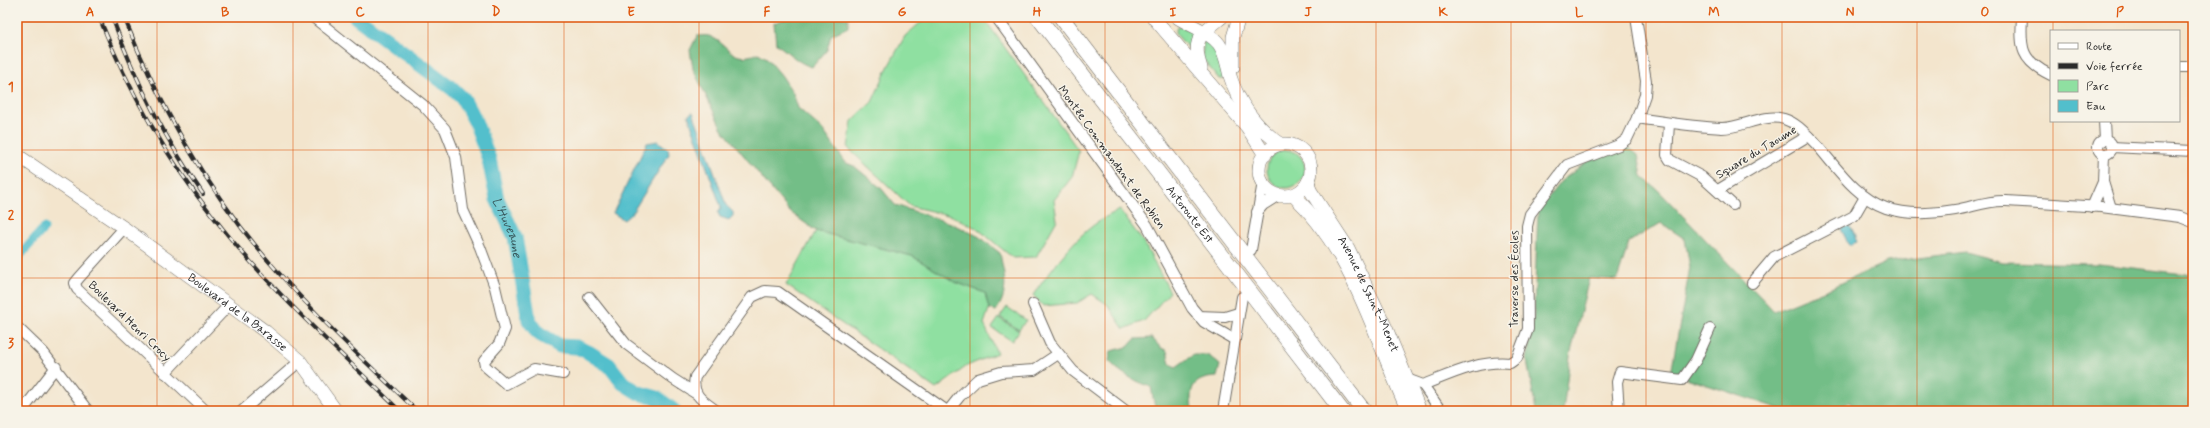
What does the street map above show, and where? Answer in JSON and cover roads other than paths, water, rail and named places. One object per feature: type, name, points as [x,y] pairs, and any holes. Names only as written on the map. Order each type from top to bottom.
[{"type":"highway","name":"Autoroute Est","points":[[1038,17],[1342,411]]},
{"type":"highway","name":"Autoroute Est","points":[[1061,17],[1364,411]]},
{"type":"main road","points":[[1153,17],[1247,127],[1265,155]]},
{"type":"main road","points":[[1208,80],[1196,54],[1197,46],[1203,32],[1222,17]]},
{"type":"main road","points":[[1180,19],[1197,23],[1208,22],[1222,17]]},
{"type":"main road","points":[[1234,89],[1233,37],[1239,17]]},
{"type":"main road","points":[[1180,19],[1210,36],[1218,44],[1225,55],[1234,89],[1238,97],[1264,131],[1281,144],[1300,149],[1308,156],[1311,171],[1308,182],[1302,190],[1293,195],[1279,195],[1267,188],[1260,173],[1261,163],[1265,155],[1281,144]]},
{"type":"main road","name":"Boulevard de la Barasse","points":[[17,148],[109,210],[124,228]]},
{"type":"main road","name":"Boulevard de la Barasse","points":[[17,155],[21,160],[124,228],[266,332],[300,361],[336,411]]},
{"type":"main road","name":"Avenue de Saint-Menet","points":[[1308,182],[1310,190],[1348,248],[1386,328],[1420,411]]},
{"type":"main road","name":"Avenue de Saint-Menet","points":[[1293,195],[1311,212],[1343,262],[1376,334],[1408,411]]},
{"type":"street","points":[[313,17],[423,105],[445,129],[456,158],[462,210],[480,247],[495,287],[505,329],[499,344],[484,361],[486,366],[506,384],[534,369],[563,374]]},
{"type":"street","name":"Montée Commandant de Robien","points":[[996,17],[1147,225],[1192,308],[1204,322],[1235,340]]},
{"type":"street","name":"Traverse des Écoles","points":[[1423,385],[1479,364],[1496,362],[1510,363],[1517,358],[1528,329],[1527,226],[1530,214],[1567,165],[1623,143],[1637,118],[1645,95],[1646,81],[1636,17]]},
{"type":"street","points":[[2022,17],[2023,49],[2032,65],[2050,74]]},
{"type":"street","points":[[2180,67],[2193,67]]},
{"type":"street","points":[[1637,118],[1669,124],[1723,128],[1768,118],[1784,119],[1799,127],[1865,197],[1886,208],[1922,213],[1956,210],[1993,200],[2101,207],[2180,217],[2193,222]]},
{"type":"street","points":[[2101,207],[2107,147],[2104,122]]},
{"type":"street","name":"Square du Taoume","points":[[1669,124],[1667,155],[1670,160],[1702,177],[1733,205]]},
{"type":"street","name":"Square du Taoume","points":[[1718,190],[1808,136]]},
{"type":"street","points":[[2107,147],[2193,150]]},
{"type":"street","points":[[1251,250],[1263,182]]},
{"type":"street","points":[[2101,207],[2103,182]]},
{"type":"street","points":[[1257,212],[1263,205],[1279,195]]},
{"type":"street","points":[[1752,283],[1774,257],[1854,216],[1865,197]]},
{"type":"street","name":"Boulevard Henri Crocy","points":[[124,228],[75,283],[77,289],[206,411]]},
{"type":"street","points":[[717,411],[700,399],[696,393],[693,386],[695,377],[752,298],[765,291],[778,292],[947,411],[978,379],[1001,372],[1034,370],[1058,354]]},
{"type":"street","points":[[1223,411],[1242,296]]},
{"type":"street","points":[[589,297],[626,344],[673,380],[696,393]]},
{"type":"street","points":[[1033,304],[1050,343],[1058,354],[1073,371],[1126,411]]},
{"type":"street","points":[[165,373],[229,305]]},
{"type":"street","points":[[1198,316],[1220,317],[1238,313]]},
{"type":"street","points":[[17,327],[56,367],[88,411]]},
{"type":"street","points":[[1618,411],[1617,382],[1620,372],[1682,380],[1696,360],[1710,329]]},
{"type":"street","points":[[242,411],[300,361]]},
{"type":"street","points":[[22,411],[56,367]]},
{"type":"street","points":[[1407,379],[1423,385],[1441,411]]},
{"type":"water","points":[[693,112],[726,205],[733,212],[733,216],[729,220],[720,217],[718,213],[721,207],[688,115]]},
{"type":"water","points":[[658,141],[668,149],[669,154],[632,213],[624,220],[613,213],[647,143]]},
{"type":"water","points":[[1850,225],[1857,242],[1849,245],[1841,229]]},
{"type":"waterway","name":"L'Huveaune","points":[[356,17],[453,89],[463,99],[475,121],[489,159],[497,199],[515,237],[529,320],[538,333],[560,346],[577,347],[588,352],[609,365],[623,383],[639,393],[657,398],[674,411]]},
{"type":"waterway","points":[[17,259],[44,228]]},
{"type":"railway","points":[[99,17],[122,70],[150,122],[164,147],[197,196],[258,270],[400,411]]},
{"type":"railway","points":[[112,17],[131,64],[152,108],[176,152],[203,194]]},
{"type":"railway","points":[[124,17],[138,52],[171,119],[210,183],[231,214],[294,290],[346,343],[417,411]]}]
